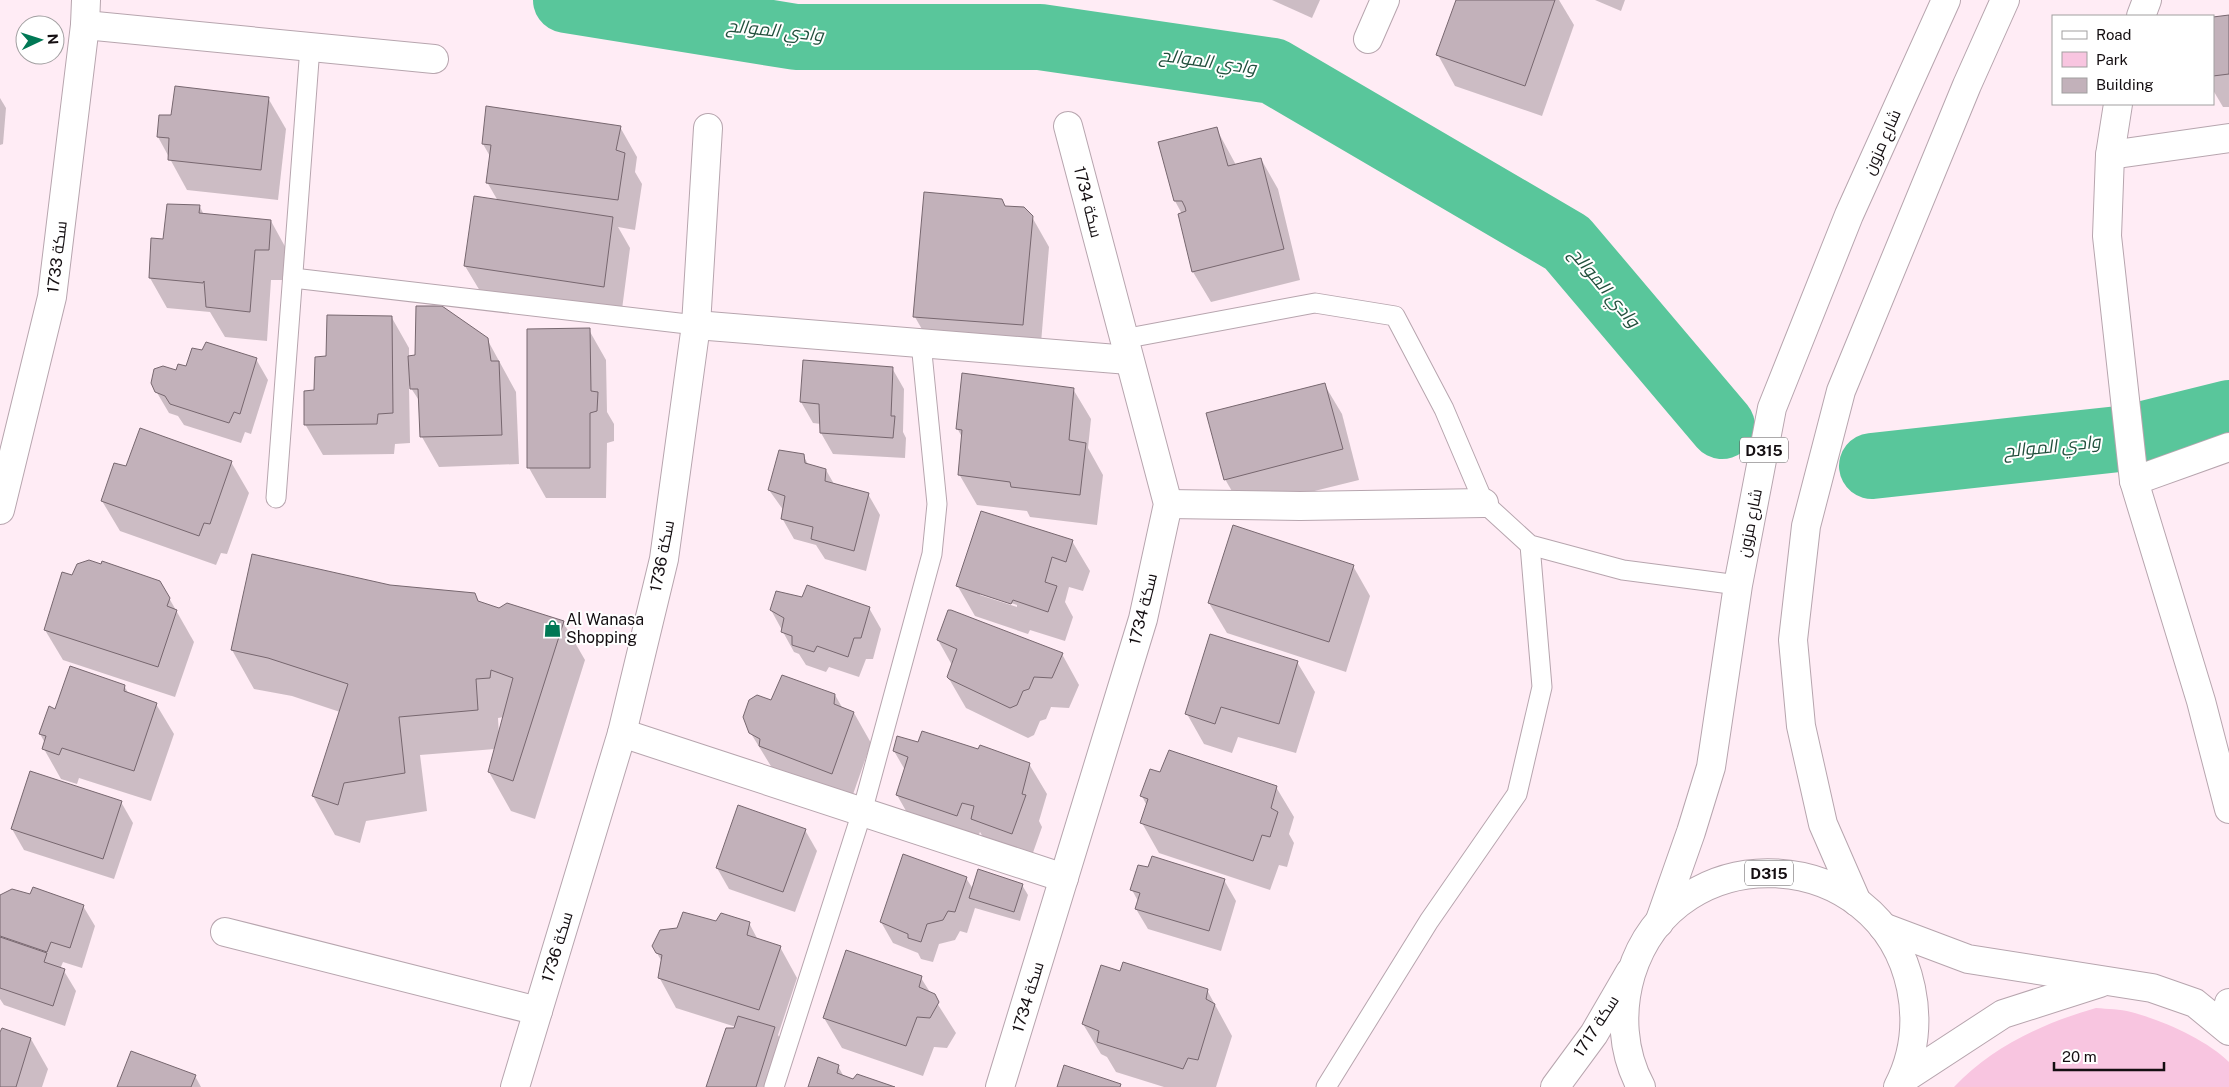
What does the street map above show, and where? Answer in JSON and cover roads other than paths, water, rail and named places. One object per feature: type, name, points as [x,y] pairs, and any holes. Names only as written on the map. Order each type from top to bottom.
[{"type":"street","points":[[1368,39],[1385,0]]},
{"type":"street","name":"شارع مزون","points":[[1659,923],[1692,832],[1711,767],[1738,585],[1772,408],[1849,215],[1946,0]]},
{"type":"street","name":"D315","points":[[1858,902],[1823,824],[1801,726],[1793,640],[1806,526],[1841,391],[1967,85],[2005,0]]},
{"type":"street","points":[[2141,15],[2147,0]]},
{"type":"street","points":[[86,13],[310,47],[434,59]]},
{"type":"street","name":"سكة 1733","points":[[0,510],[52,297],[86,13]]},
{"type":"street","points":[[2118,105],[2110,155],[2107,236],[2134,481],[2201,701],[2229,809]]},
{"type":"street","name":"سكة 1734","points":[[1000,1087],[1143,619],[1168,504],[1068,126]]},
{"type":"street","name":"سكة 1736","points":[[515,1087],[622,733],[664,559],[696,325],[708,128]]},
{"type":"street","points":[[2110,155],[2229,138]]},
{"type":"street","points":[[696,325],[921,343],[1126,350]]},
{"type":"street","points":[[2134,481],[2229,447]]},
{"type":"street","points":[[1168,504],[1300,506],[1484,503]]},
{"type":"street","points":[[622,733],[1064,878]]},
{"type":"street","name":"D315","points":[[1641,1087],[1635,1076],[1627,1048],[1624,1020],[1626,991],[1634,964],[1645,942],[1659,923],[1679,903],[1702,889],[1728,878],[1754,873],[1782,872],[1809,877],[1834,887],[1858,902],[1883,927],[1902,958],[1914,1001],[1914,1037],[1911,1055],[1900,1084]]},
{"type":"street","points":[[1883,927],[1968,959],[2152,988],[2195,1003],[2227,1020]]},
{"type":"street","points":[[225,932],[538,1011]]},
{"type":"street","name":"سكة 1717","points":[[1555,1087],[1594,1034],[1634,964]]},
{"type":"street","points":[[1900,1084],[2003,1014],[2108,980]]},
{"type":"lane","points":[[276,498],[310,47]]},
{"type":"lane","points":[[292,278],[696,325]]},
{"type":"lane","points":[[1126,350],[1315,304],[1396,316],[1444,409],[1484,503],[1530,545],[1623,570],[1738,585]]},
{"type":"lane","points":[[774,1087],[862,812],[932,554],[937,504],[921,343]]},
{"type":"lane","points":[[1326,1087],[1429,921],[1517,794],[1542,687],[1530,545]]},
{"type":"waterway","name":"وادي الموالح","points":[[566,0],[796,37],[1040,37],[1273,71],[1567,243],[1722,426]]},
{"type":"waterway","name":"وادي الموالح","points":[[1872,466],[2128,438],[2229,413]]},
{"type":"place","name":"Al Wanasa Shopping","points":[[552,628]]}]
